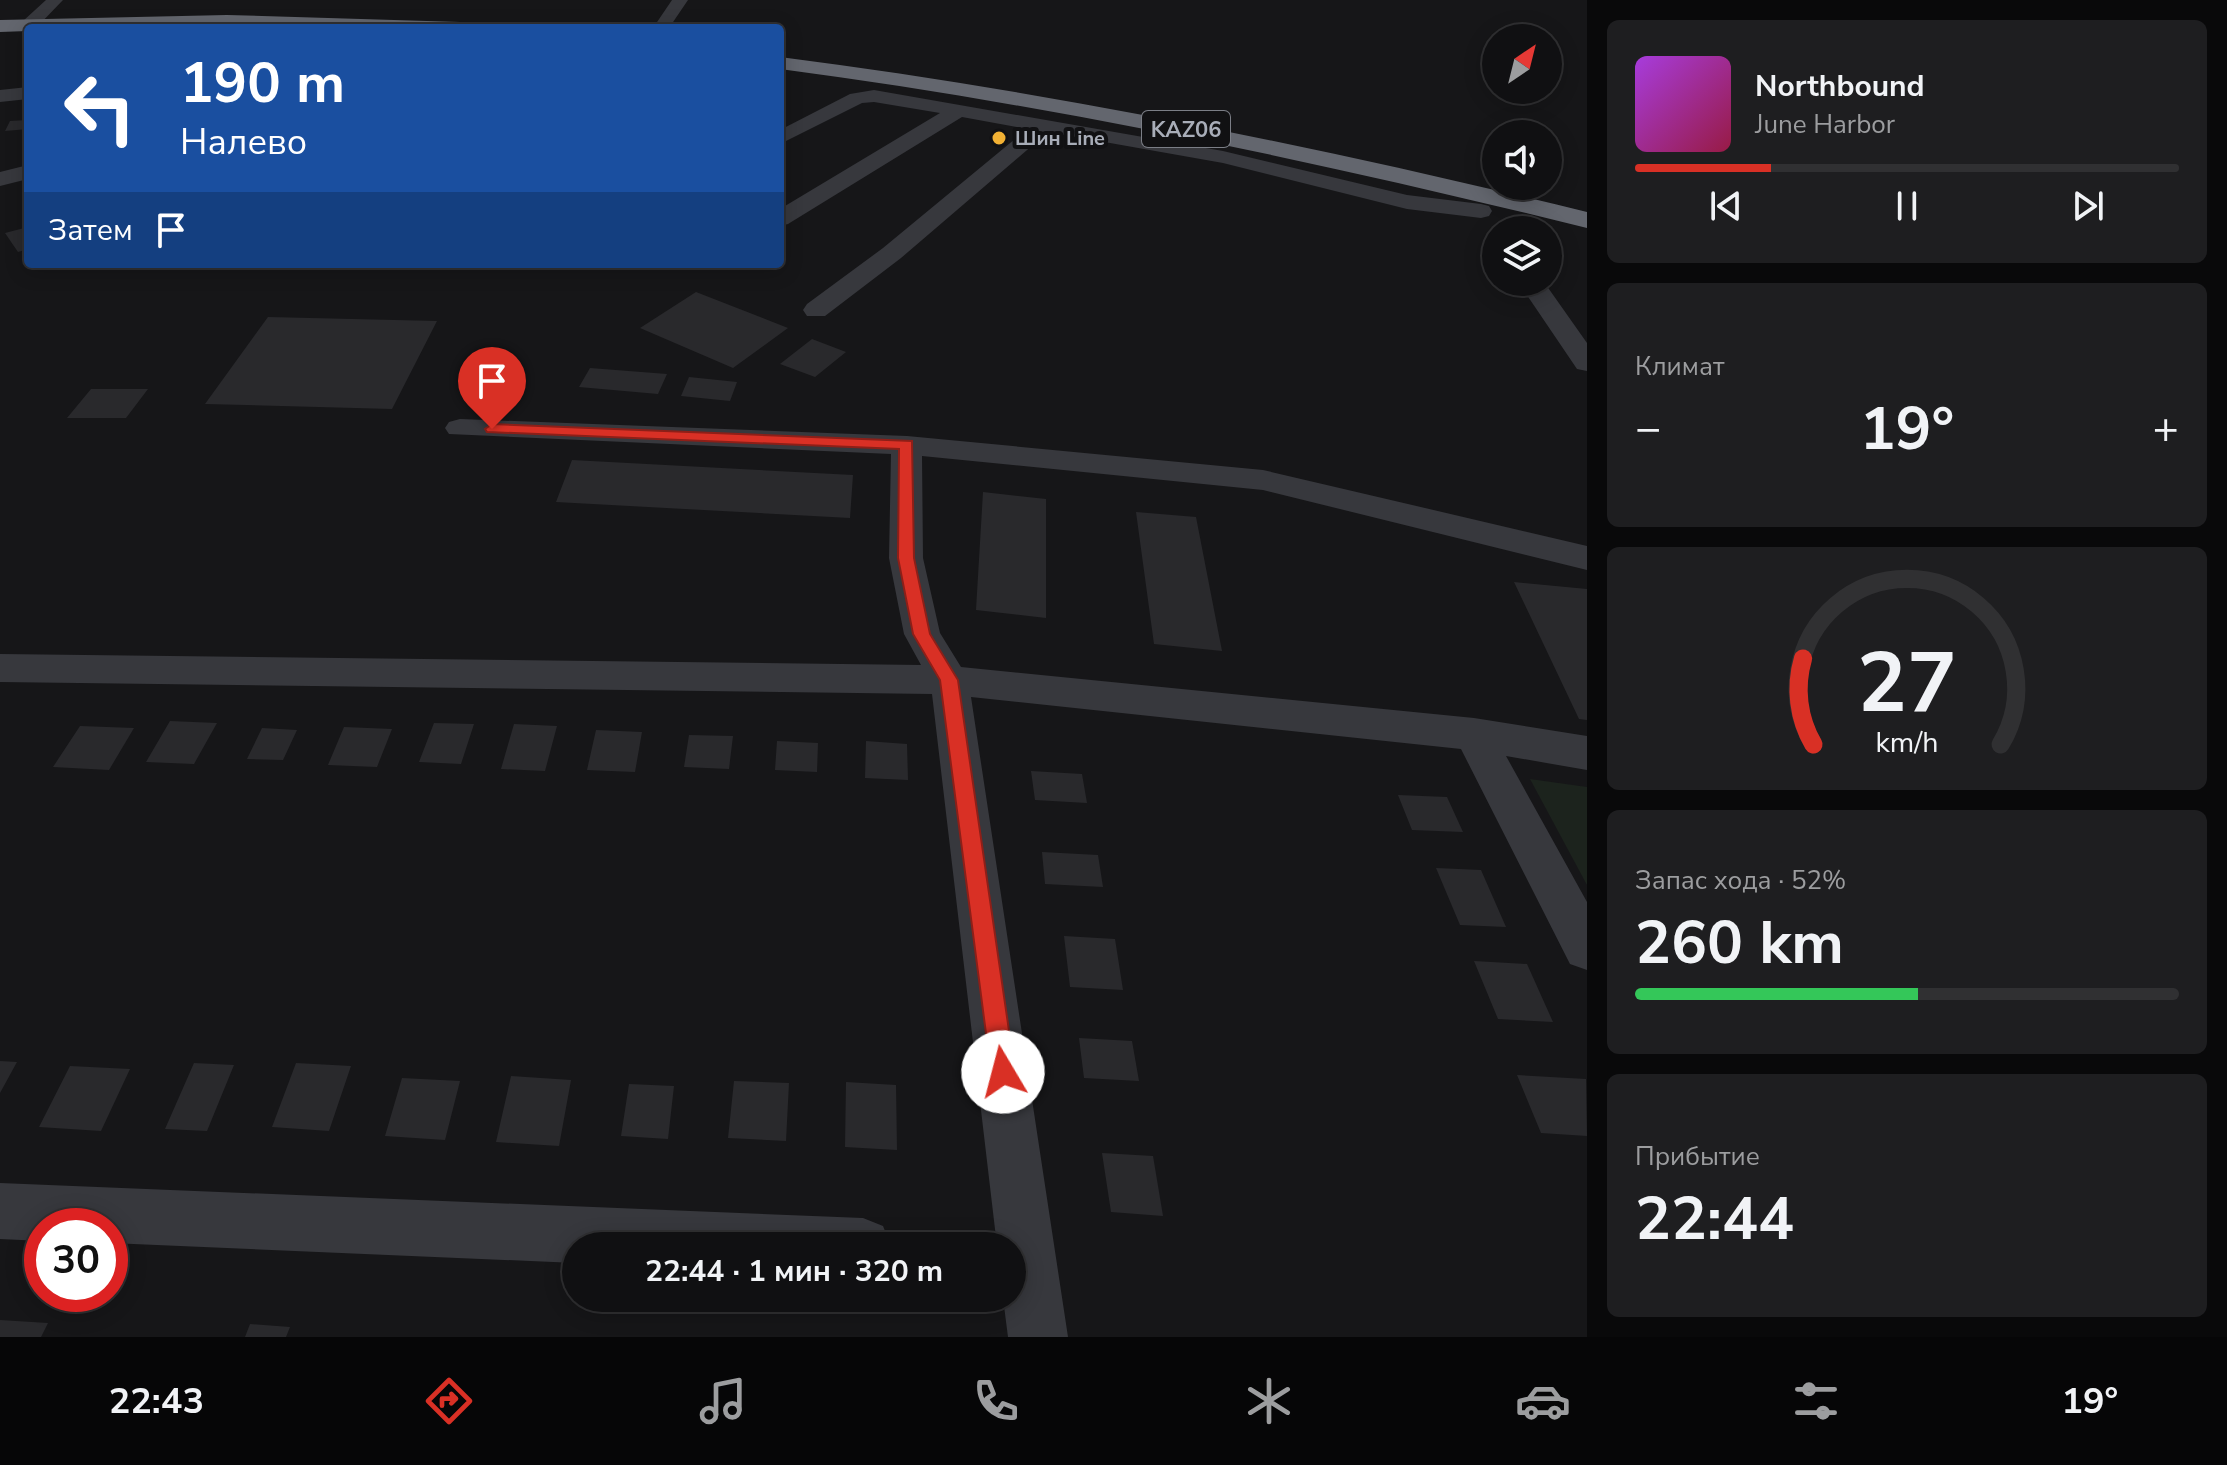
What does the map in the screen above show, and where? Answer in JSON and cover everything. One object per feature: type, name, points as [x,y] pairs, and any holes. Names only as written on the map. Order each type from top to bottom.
[{"type":"highway","points":[[153,24],[227,21],[327,24]]},
{"type":"highway","points":[[0,26],[24,28]]},
{"type":"highway","points":[[0,34],[24,30]]},
{"type":"highway","name":"KАZ06","points":[[784,54],[925,72],[1123,105],[1478,195],[1587,209]]},
{"type":"highway","name":"KАZ06","points":[[784,64],[1042,101],[1587,220]]},
{"type":"street","points":[[33,24],[55,0]]},
{"type":"street","points":[[664,24],[680,0]]},
{"type":"street","points":[[784,136],[865,96],[1223,157],[1407,202],[1478,195],[1488,216]]},
{"type":"street","points":[[784,217],[960,110]]},
{"type":"street","points":[[816,310],[892,253],[1042,127]]},
{"type":"street","points":[[0,179],[24,173]]},
{"type":"street","points":[[1541,296],[1587,363]]},
{"type":"street","points":[[460,428],[907,445],[1263,480],[1587,558]]},
{"type":"street","points":[[907,445],[906,558],[922,634],[949,680],[1018,1232]]},
{"type":"street","points":[[0,668],[949,680],[1474,734],[1587,753]]},
{"type":"street","points":[[1474,734],[1587,948]]},
{"type":"street","points":[[0,1211],[562,1234]]},
{"type":"street","points":[[1026,1280],[1038,1337]]},
{"type":"shaded area","points":[[1530,779],[1587,787],[1587,885]]},
{"type":"building","points":[[24,120],[24,129],[5,131],[10,121]]},
{"type":"building","points":[[24,228],[24,250],[18,252],[5,233]]},
{"type":"building","points":[[696,292],[788,328],[733,368],[640,328]]},
{"type":"building","points":[[268,317],[437,321],[392,409],[205,404]]},
{"type":"building","points":[[812,339],[846,352],[815,377],[780,364]]},
{"type":"building","points":[[590,368],[667,374],[658,394],[579,387]]},
{"type":"building","points":[[689,377],[737,382],[730,401],[681,396]]},
{"type":"building","points":[[91,389],[148,389],[126,418],[67,418]]},
{"type":"building","points":[[572,460],[853,475],[850,518],[556,502]]},
{"type":"building","points":[[983,492],[1046,499],[1046,618],[976,610]]},
{"type":"building","points":[[1136,512],[1196,517],[1222,651],[1154,644]]},
{"type":"building","points":[[1514,582],[1587,589],[1587,720],[1579,719]]},
{"type":"building","points":[[170,721],[217,723],[194,764],[146,762]]},
{"type":"building","points":[[434,723],[474,724],[461,764],[419,762]]},
{"type":"building","points":[[514,724],[557,726],[545,771],[501,769]]},
{"type":"building","points":[[80,726],[134,728],[109,770],[53,767]]},
{"type":"building","points":[[344,727],[392,729],[377,767],[328,765]]},
{"type":"building","points":[[262,728],[297,730],[283,760],[247,759]]},
{"type":"building","points":[[596,730],[642,732],[635,772],[587,770]]},
{"type":"building","points":[[689,735],[733,736],[729,769],[684,767]]},
{"type":"building","points":[[777,741],[818,743],[817,772],[775,770]]},
{"type":"building","points":[[866,741],[907,744],[908,780],[865,778]]},
{"type":"building","points":[[1031,771],[1082,774],[1087,803],[1035,800]]},
{"type":"building","points":[[1398,795],[1447,797],[1463,832],[1412,830]]},
{"type":"building","points":[[1042,852],[1098,855],[1103,887],[1045,884]]},
{"type":"building","points":[[1436,868],[1481,870],[1506,927],[1460,925]]},
{"type":"building","points":[[1064,936],[1115,939],[1123,990],[1070,987]]},
{"type":"building","points":[[1474,961],[1527,964],[1553,1022],[1498,1019]]},
{"type":"building","points":[[1079,1038],[1132,1041],[1139,1081],[1084,1078]]},
{"type":"building","points":[[0,1061],[17,1062],[0,1093]]},
{"type":"building","points":[[194,1063],[234,1065],[207,1131],[165,1129]]},
{"type":"building","points":[[296,1063],[351,1066],[329,1131],[272,1127]]},
{"type":"building","points":[[70,1066],[130,1069],[101,1131],[39,1127]]},
{"type":"building","points":[[1517,1075],[1586,1079],[1587,1136],[1541,1133]]},
{"type":"building","points":[[511,1076],[571,1080],[559,1146],[496,1142]]},
{"type":"building","points":[[402,1078],[460,1081],[445,1140],[385,1136]]},
{"type":"building","points":[[734,1081],[789,1083],[786,1141],[728,1138]]},
{"type":"building","points":[[846,1082],[896,1085],[897,1150],[845,1147]]},
{"type":"building","points":[[629,1084],[674,1086],[668,1139],[621,1136]]},
{"type":"building","points":[[1102,1153],[1153,1156],[1163,1216],[1111,1212]]},
{"type":"building","points":[[0,1320],[48,1323],[41,1337],[0,1337]]},
{"type":"building","points":[[250,1324],[290,1327],[286,1337],[245,1337]]},
{"type":"place","name":"Шин Line","points":[[999,138]]},
{"type":"route","points":[[492,429],[907,445],[906,558],[922,634],[949,680],[1003,1072]]}]
